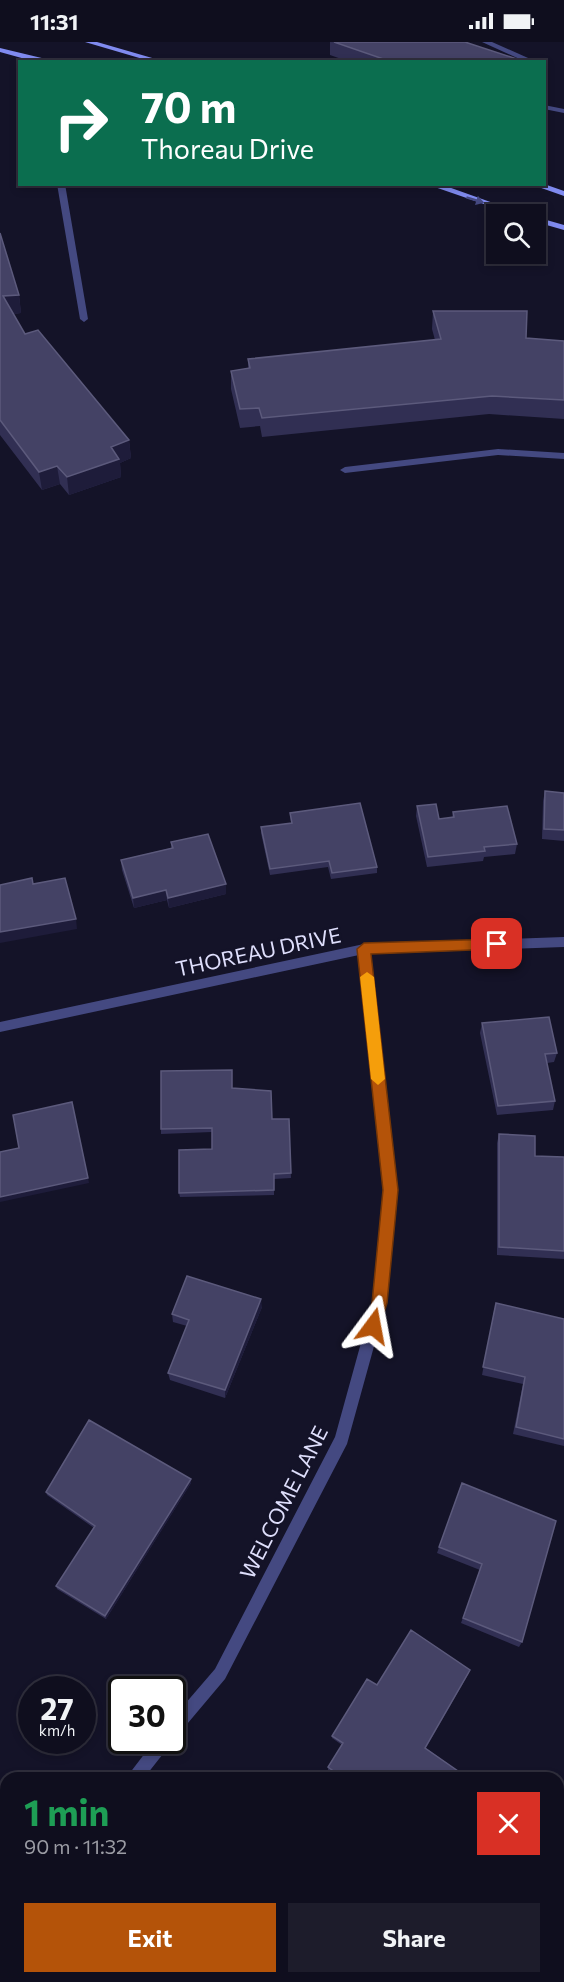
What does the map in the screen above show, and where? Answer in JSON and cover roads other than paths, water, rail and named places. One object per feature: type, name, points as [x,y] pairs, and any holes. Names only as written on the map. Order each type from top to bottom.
[{"type":"street","points":[[90,42],[156,60]]},
{"type":"street","points":[[486,42],[529,60]]},
{"type":"street","points":[[0,50],[39,60]]},
{"type":"street","points":[[546,107],[564,111]]},
{"type":"street","points":[[62,186],[84,319]]},
{"type":"street","points":[[436,186],[490,204]]},
{"type":"street","points":[[540,186],[564,194]]},
{"type":"street","points":[[546,222],[564,228]]},
{"type":"street","points":[[345,470],[498,452],[564,456]]},
{"type":"street","name":"THOREAU DRIVE","points":[[0,1027],[364,949],[564,942]]},
{"type":"street","name":"WELCOME LANE","points":[[186,1714],[220,1674],[342,1439],[379,1303],[391,1190],[364,949]]},
{"type":"street","points":[[139,1772],[154,1754]]}]
